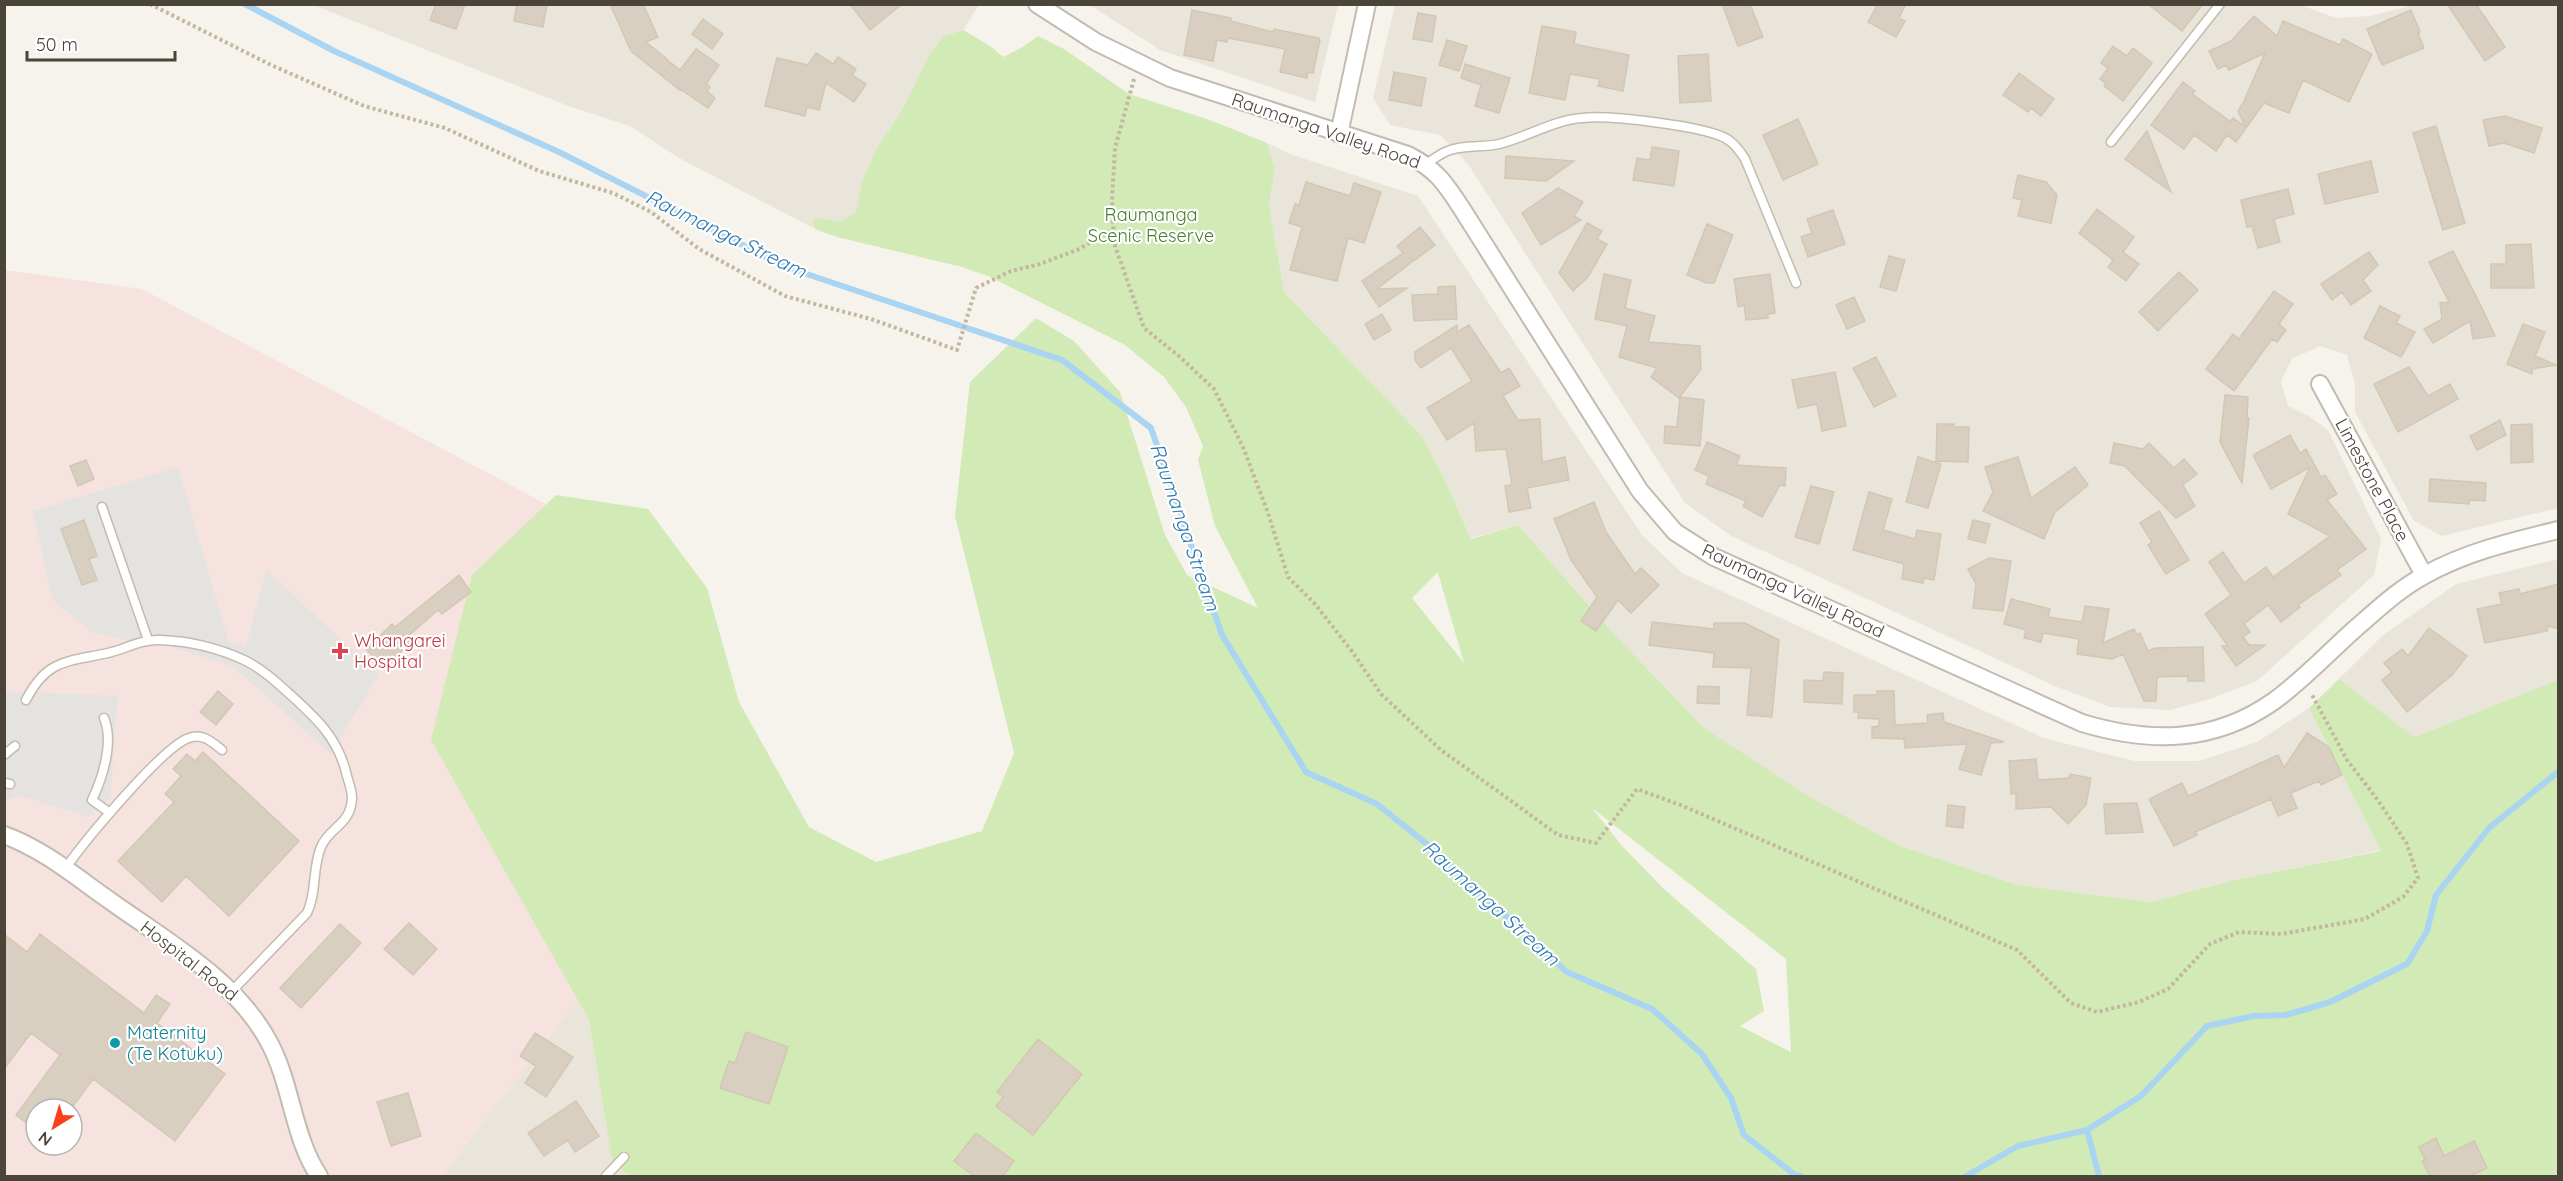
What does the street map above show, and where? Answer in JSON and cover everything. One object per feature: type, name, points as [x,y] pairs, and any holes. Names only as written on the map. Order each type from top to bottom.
[{"type":"street","name":"Raumanga Valley Road","points":[[1037,4],[1096,42],[1170,78],[1408,155],[1426,164],[1446,185],[1462,209],[1640,491],[1675,532],[1735,567],[2082,723],[2116,733],[2171,738],[2207,731],[2250,714],[2274,701],[2391,598],[2424,575],[2494,546],[2559,530]]},
{"type":"street","points":[[1340,134],[1367,4]]},
{"type":"street","name":"Limestone Place","points":[[2320,384],[2424,575]]},
{"type":"street","name":"Hospital Road","points":[[4,835],[17,840],[65,869],[199,964],[231,992],[255,1019],[271,1046],[313,1173]]},
{"type":"lane","points":[[2111,142],[2220,4]]},
{"type":"lane","points":[[1426,164],[1446,151],[1513,141],[1581,118],[1609,118],[1676,126],[1716,134],[1732,143],[1745,159],[1796,283]]},
{"type":"lane","points":[[102,507],[148,640]]},
{"type":"lane","points":[[26,700],[41,676],[55,666],[75,658],[105,654],[148,640],[205,646],[247,661],[267,674],[306,708],[331,735],[343,760],[352,797],[350,814],[321,846],[313,900],[307,913],[231,992]]},
{"type":"lane","points":[[104,718],[108,732],[102,776],[92,800],[110,813]]},
{"type":"lane","points":[[65,869],[110,813],[179,743],[200,736],[209,739],[222,750]]},
{"type":"lane","points":[[4,755],[15,747]]},
{"type":"lane","points":[[606,1176],[624,1157]]},
{"type":"path","points":[[150,4],[271,65],[364,106],[446,128],[539,171],[613,193],[651,212],[699,249],[785,296],[872,319],[957,350],[976,288],[1011,271],[1040,264],[1077,250],[1113,229]]},
{"type":"path","points":[[1138,64],[1114,148],[1112,200],[1114,243],[1144,328],[1214,389],[1243,447],[1268,513],[1288,577],[1315,604],[1381,694],[1441,750],[1558,835],[1596,843],[1637,789],[1683,806],[2017,950],[2071,1003],[2097,1012],[2139,1002],[2168,989],[2210,944],[2239,933],[2281,934],[2365,919],[2403,897],[2418,878],[2407,844],[2347,760],[2301,677]]},
{"type":"shaded area","points":[[2298,4],[2336,18],[2370,16],[2415,5],[2558,5],[2558,508],[2442,536],[2414,521],[2355,412],[2355,384],[2347,355],[2320,346],[2292,359],[2281,381],[2288,406],[2307,415],[2328,430],[2381,539],[2374,575],[2257,681],[2210,699],[2170,710],[2110,707],[2057,687],[1731,536],[1685,503],[1468,164],[1440,135],[1390,125],[1373,98],[1395,5]]},
{"type":"shaded area","points":[[313,5],[979,5],[963,30],[944,36],[929,55],[901,112],[876,149],[862,182],[856,213],[840,222],[821,218],[812,221],[815,229],[679,158],[630,126],[571,107]]},
{"type":"shaded area","points":[[1090,5],[1338,5],[1315,102],[1160,50]]},
{"type":"shaded area","points":[[1267,143],[1290,154],[1418,196],[1642,535],[1682,573],[2044,738],[2134,761],[2199,761],[2257,742],[2309,708],[2382,850],[2239,879],[2150,902],[2018,885],[1898,845],[1810,797],[1703,727],[1614,634],[1518,525],[1471,538],[1422,436],[1284,292],[1269,205],[1275,169]]},
{"type":"shaded area","name":"Whangarei Hospital","points":[[5,270],[142,289],[576,520],[581,995],[442,1176],[5,1176]]},
{"type":"shaded area","points":[[178,467],[229,643],[246,646],[266,570],[379,674],[331,754],[232,666],[162,644],[130,641],[90,631],[52,599],[33,511]]},
{"type":"shaded area","points":[[2558,559],[2558,680],[2414,737],[2339,679],[2382,636],[2456,584]]},
{"type":"shaded area","points":[[5,691],[118,696],[110,799],[88,817],[19,795],[5,801]]},
{"type":"shaded area","points":[[581,995],[805,1176],[442,1176]]},
{"type":"green space","name":"Raumanga Scenic Reserve","points":[[963,30],[990,46],[1003,57],[1038,36],[1064,49],[1129,94],[1210,120],[1267,143],[1275,169],[1269,205],[1284,292],[1422,436],[1447,484],[1471,539],[1518,525],[1614,634],[1703,727],[1810,797],[1898,845],[2018,885],[2150,902],[2239,879],[2381,851],[2309,708],[2339,679],[2414,737],[2558,680],[2558,1176],[632,1176],[613,1165],[589,1020],[431,740],[472,575],[556,495],[648,509],[707,588],[739,702],[809,827],[876,862],[982,831],[1014,753],[955,516],[970,382],[1036,318],[1074,341],[1120,392],[1165,535],[1187,575],[1258,608],[1215,526],[1198,460],[1203,446],[1186,407],[1164,377],[1125,345],[990,277],[962,267],[837,237],[815,229],[812,220],[821,218],[840,222],[856,212],[862,182],[876,149],[901,112],[929,55],[944,36]],"holes":[[[1438,573],[1464,663],[1412,598]],[[1592,808],[1786,959],[1791,1052],[1740,1026],[1764,1011],[1756,969],[1664,889],[1623,847]]]},
{"type":"building","points":[[436,4],[465,4],[456,29],[430,20]]},
{"type":"building","points":[[517,4],[547,4],[543,27],[514,21]]},
{"type":"building","points":[[610,4],[643,4],[658,37],[646,42],[668,60],[670,65],[671,63],[680,70],[696,49],[719,65],[706,84],[710,87],[707,91],[715,98],[708,108],[680,89],[681,91],[631,51]]},
{"type":"building","points":[[850,4],[902,4],[870,30]]},
{"type":"building","points":[[1722,4],[1750,4],[1763,37],[1738,46]]},
{"type":"building","points":[[1878,4],[1906,4],[1899,18],[1905,21],[1896,37],[1868,22]]},
{"type":"building","points":[[2148,4],[2203,4],[2182,31]]},
{"type":"building","points":[[2447,4],[2476,4],[2505,47],[2485,61]]},
{"type":"building","points":[[1192,10],[1231,18],[1231,21],[1273,32],[1274,29],[1318,38],[1320,40],[1313,73],[1308,72],[1307,78],[1280,72],[1285,49],[1228,38],[1227,42],[1217,40],[1213,61],[1184,55]]},
{"type":"building","points":[[2411,10],[2424,48],[2382,65],[2367,29]]},
{"type":"building","points":[[1418,13],[1436,16],[1432,42],[1413,39]]},
{"type":"building","points":[[2254,16],[2277,36],[2283,21],[2340,45],[2343,39],[2372,54],[2349,102],[2303,80],[2289,113],[2264,103],[2236,142],[2227,135],[2216,151],[2194,135],[2184,149],[2151,125],[2183,82],[2195,91],[2192,94],[2230,121],[2233,118],[2245,126],[2238,111],[2265,53],[2229,70],[2226,65],[2218,69],[2209,51],[2231,41]]},
{"type":"building","points":[[703,19],[723,34],[712,49],[692,34]]},
{"type":"building","points":[[1542,26],[1576,32],[1574,44],[1629,55],[1623,91],[1598,86],[1600,79],[1570,74],[1565,100],[1529,93]]},
{"type":"building","points":[[1447,40],[1467,46],[1459,71],[1439,65]]},
{"type":"building","points":[[2113,46],[2127,56],[2133,48],[2152,63],[2123,101],[2104,86],[2106,84],[2100,79],[2108,68],[2101,63]]},
{"type":"building","points":[[816,53],[833,64],[838,57],[856,69],[852,75],[866,84],[854,102],[826,83],[819,110],[807,107],[805,116],[765,106],[777,58],[808,65]]},
{"type":"building","points":[[1708,54],[1711,101],[1680,103],[1678,56]]},
{"type":"building","points":[[1465,64],[1510,78],[1499,113],[1475,106],[1481,85],[1461,78]]},
{"type":"building","points":[[1394,72],[1426,78],[1421,106],[1389,100]]},
{"type":"building","points":[[2019,73],[2054,99],[2041,116],[2031,108],[2028,112],[2003,95]]},
{"type":"building","points":[[2505,116],[2542,128],[2534,153],[2504,143],[2489,146],[2483,120]]},
{"type":"building","points":[[1798,119],[1818,164],[1783,180],[1763,135]]},
{"type":"building","points":[[2436,126],[2465,223],[2443,230],[2413,133]]},
{"type":"building","points":[[2147,131],[2171,192],[2125,159]]},
{"type":"building","points":[[1652,147],[1679,151],[1674,186],[1633,180],[1637,158],[1650,160]]},
{"type":"building","points":[[1506,156],[1574,161],[1546,181],[1505,178]]},
{"type":"building","points":[[2371,161],[2378,192],[2325,204],[2318,174]]},
{"type":"building","points":[[2018,175],[2046,182],[2057,195],[2051,223],[2018,216],[2022,200],[2013,198]]},
{"type":"building","points":[[1306,182],[1350,196],[1354,183],[1381,192],[1364,243],[1348,238],[1337,281],[1290,270],[1302,227],[1289,223],[1295,204],[1299,205]]},
{"type":"building","points":[[1558,188],[1583,202],[1574,216],[1581,220],[1541,245],[1522,213]]},
{"type":"building","points":[[2288,189],[2294,214],[2274,219],[2280,242],[2258,248],[2252,226],[2247,227],[2241,200]]},
{"type":"building","points":[[2097,209],[2134,237],[2123,252],[2139,264],[2126,281],[2108,267],[2113,260],[2079,233]]},
{"type":"building","points":[[1833,210],[1845,244],[1808,257],[1801,237],[1812,233],[1807,219]]},
{"type":"building","points":[[1587,223],[1602,231],[1597,239],[1607,244],[1588,277],[1573,291],[1559,273]]},
{"type":"building","points":[[1707,224],[1733,235],[1714,283],[1707,283],[1687,275]]},
{"type":"building","points":[[1420,227],[1435,245],[1415,260],[1411,259],[1413,261],[1377,289],[1407,288],[1379,307],[1362,281],[1403,253],[1397,246]]},
{"type":"building","points":[[2531,244],[2534,288],[2491,288],[2491,264],[2506,264],[2506,245]]},
{"type":"building","points":[[2453,251],[2495,336],[2473,339],[2470,321],[2433,343],[2424,329],[2442,319],[2440,303],[2449,302],[2429,262]]},
{"type":"building","points":[[2369,252],[2378,265],[2363,280],[2371,291],[2351,305],[2342,292],[2332,300],[2321,284]]},
{"type":"building","points":[[1889,256],[1905,260],[1896,291],[1880,287]]},
{"type":"building","points":[[2179,272],[2198,290],[2158,331],[2139,312]]},
{"type":"building","points":[[1604,274],[1631,280],[1625,308],[1655,316],[1648,342],[1700,346],[1701,369],[1679,398],[1651,377],[1657,368],[1619,357],[1627,326],[1595,319]]},
{"type":"building","points":[[1770,274],[1775,313],[1768,314],[1768,318],[1746,320],[1744,305],[1738,307],[1734,279]]},
{"type":"building","points":[[1455,286],[1457,319],[1414,321],[1412,295],[1438,294],[1438,287]]},
{"type":"building","points":[[2274,291],[2293,304],[2279,324],[2286,330],[2277,342],[2272,339],[2234,391],[2206,369],[2233,334],[2239,339]]},
{"type":"building","points":[[1854,297],[1865,321],[1847,329],[1836,305]]},
{"type":"building","points":[[2380,306],[2400,316],[2396,323],[2415,332],[2401,357],[2364,338]]},
{"type":"building","points":[[1382,314],[1391,330],[1374,340],[1365,324]]},
{"type":"building","points":[[2523,324],[2545,332],[2535,356],[2556,365],[2532,369],[2532,374],[2507,364]]},
{"type":"building","points":[[1457,325],[1457,332],[1469,325],[1501,373],[1509,368],[1520,386],[1503,396],[1518,420],[1540,419],[1542,462],[1565,457],[1569,480],[1527,488],[1531,508],[1509,512],[1505,486],[1512,485],[1506,449],[1476,451],[1474,423],[1447,440],[1427,408],[1472,381],[1451,348],[1421,368],[1415,360],[1415,352]]},
{"type":"building","points":[[1876,357],[1896,396],[1874,407],[1853,368]]},
{"type":"building","points":[[2409,367],[2428,396],[2450,384],[2458,399],[2398,432],[2374,384]]},
{"type":"building","points":[[1835,372],[1846,426],[1822,431],[1817,404],[1798,408],[1792,380]]},
{"type":"building","points":[[2225,395],[2248,397],[2247,418],[2249,418],[2242,483],[2220,442]]},
{"type":"building","points":[[1680,397],[1704,400],[1700,446],[1664,443],[1665,426],[1677,427]]},
{"type":"building","points":[[2500,420],[2506,435],[2477,450],[2470,436]]},
{"type":"building","points":[[1937,424],[1969,427],[1968,462],[1936,461]]},
{"type":"building","points":[[2532,424],[2533,462],[2511,463],[2511,425]]},
{"type":"building","points":[[2290,435],[2300,453],[2306,449],[2321,477],[2325,475],[2337,494],[2327,500],[2366,549],[2337,570],[2341,575],[2298,605],[2300,607],[2281,622],[2268,605],[2244,624],[2250,632],[2243,637],[2249,645],[2265,645],[2236,666],[2222,646],[2228,646],[2205,614],[2231,595],[2209,562],[2223,552],[2244,583],[2266,567],[2273,577],[2330,536],[2288,514],[2310,467],[2271,489],[2253,455]]},
{"type":"building","points":[[1707,442],[1740,456],[1736,465],[1786,468],[1785,486],[1780,485],[1762,517],[1743,506],[1746,501],[1706,484],[1709,476],[1695,470]]},
{"type":"building","points":[[2114,443],[2143,449],[2149,443],[2174,468],[2184,459],[2197,474],[2183,485],[2195,506],[2176,518],[2125,466],[2110,463]]},
{"type":"building","points":[[1918,457],[1941,464],[1928,508],[1906,502]]},
{"type":"building","points":[[2018,457],[2031,498],[2075,467],[2088,485],[2055,512],[2044,539],[1983,511],[1993,492],[1985,467]]},
{"type":"building","points":[[86,460],[94,479],[78,486],[70,466]]},
{"type":"building","points":[[2430,479],[2486,483],[2485,501],[2470,500],[2469,504],[2429,501]]},
{"type":"building","points":[[1811,486],[1834,492],[1819,544],[1795,537]]},
{"type":"building","points":[[1869,492],[1892,499],[1883,530],[1915,539],[1917,530],[1941,534],[1934,580],[1924,578],[1923,583],[1902,579],[1904,564],[1853,550]]},
{"type":"building","points":[[1594,502],[1606,532],[1635,574],[1641,568],[1659,585],[1631,613],[1618,600],[1596,631],[1581,621],[1597,597],[1571,560],[1554,519]]},
{"type":"building","points":[[2159,511],[2189,560],[2166,574],[2148,545],[2152,542],[2140,523]]},
{"type":"building","points":[[84,520],[97,556],[89,559],[97,580],[82,585],[61,529]]},
{"type":"building","points":[[1973,520],[1990,524],[1985,543],[1968,539]]},
{"type":"building","points":[[1989,558],[2011,561],[2003,611],[1973,608],[1976,584],[1968,569]]},
{"type":"building","points":[[459,575],[471,592],[442,614],[438,610],[406,638],[410,643],[384,668],[366,649],[392,624],[395,627]]},
{"type":"building","points":[[2559,584],[2559,629],[2548,626],[2547,631],[2485,643],[2477,609],[2502,604],[2499,593],[2519,589],[2520,594]]},
{"type":"building","points":[[2011,599],[2050,609],[2048,617],[2082,622],[2085,606],[2109,609],[2103,643],[2134,629],[2137,635],[2140,633],[2148,651],[2155,648],[2203,647],[2204,681],[2188,681],[2188,676],[2157,677],[2156,701],[2144,701],[2123,654],[2112,659],[2077,654],[2079,639],[2043,633],[2041,642],[2024,638],[2026,630],[2004,624]]},
{"type":"building","points":[[1652,622],[1714,629],[1714,623],[1745,623],[1779,640],[1772,717],[1747,715],[1751,668],[1713,667],[1714,653],[1649,645]]},
{"type":"building","points":[[2429,628],[2467,656],[2452,675],[2407,712],[2382,680],[2392,672],[2384,663],[2402,649],[2408,656]]},
{"type":"building","points":[[1824,672],[1843,673],[1842,704],[1804,702],[1804,680],[1823,681]]},
{"type":"building","points":[[1698,686],[1719,687],[1719,704],[1697,703]]},
{"type":"building","points":[[218,691],[233,704],[216,725],[200,712]]},
{"type":"building","points":[[1877,691],[1894,691],[1895,725],[1928,723],[1927,715],[1943,713],[1944,722],[2004,742],[1991,743],[1981,775],[1959,769],[1967,744],[1905,748],[1904,739],[1872,738],[1872,727],[1879,726],[1879,719],[1858,718],[1859,712],[1854,712],[1854,695],[1877,695]]},
{"type":"building","points":[[2307,733],[2329,747],[2342,775],[2321,785],[2319,781],[2291,793],[2297,808],[2278,816],[2271,799],[2195,832],[2197,835],[2174,846],[2149,799],[2182,783],[2188,796],[2278,755],[2284,768]]},
{"type":"building","points":[[203,752],[299,841],[229,916],[186,876],[162,902],[118,861],[174,802],[165,794],[181,776],[173,769],[187,754],[195,761]]},
{"type":"building","points":[[2036,759],[2038,780],[2069,778],[2070,774],[2091,778],[2086,805],[2068,824],[2051,807],[2016,809],[2016,793],[2011,794],[2009,761]]},
{"type":"building","points":[[2137,803],[2143,832],[2106,834],[2104,804]]},
{"type":"building","points":[[1948,805],[1965,807],[1963,828],[1946,826]]},
{"type":"building","points":[[409,923],[437,949],[413,975],[384,949]]},
{"type":"building","points":[[340,924],[361,943],[301,1008],[280,988]]},
{"type":"building","name":"Maternity (Te Kotuku)","points":[[4,934],[27,952],[40,934],[144,1013],[156,995],[170,1004],[157,1023],[225,1074],[175,1141],[93,1079],[80,1097],[29,1097],[60,1055],[31,1033],[4,1069]]},
{"type":"building","points":[[746,1032],[788,1047],[769,1104],[720,1088],[729,1061],[735,1063]]},
{"type":"building","points":[[535,1033],[573,1057],[546,1097],[525,1083],[536,1066],[520,1056]]},
{"type":"building","points":[[1038,1039],[1082,1074],[1033,1135],[996,1106],[1003,1097],[997,1092]]},
{"type":"building","points":[[408,1093],[421,1136],[391,1146],[377,1102]]},
{"type":"building","points":[[576,1101],[599,1136],[575,1152],[568,1140],[544,1156],[528,1133]]},
{"type":"building","name":"Maternity (Te Kotuku)","points":[[24,1104],[24,1121],[16,1115]]},
{"type":"building","points":[[976,1133],[1014,1161],[1003,1176],[974,1176],[954,1161]]},
{"type":"building","points":[[2436,1138],[2444,1156],[2474,1141],[2487,1168],[2470,1176],[2430,1176],[2422,1161],[2425,1159],[2419,1147]]},
{"type":"waterway","name":"Raumanga Stream","points":[[245,4],[334,51],[559,152],[786,267],[1062,360],[1151,428],[1222,635],[1306,772],[1377,804],[1428,845],[1567,972],[1652,1009],[1702,1054],[1731,1098],[1744,1135],[1795,1175],[1801,1176]]},
{"type":"waterway","name":"Raumanga Stream","points":[[1966,1176],[2018,1146],[2087,1130],[2141,1096],[2207,1026],[2254,1016],[2286,1015],[2330,1002],[2407,964],[2427,931],[2436,895],[2489,828],[2558,772]]},
{"type":"waterway","points":[[2087,1130],[2099,1176]]},
{"type":"place","name":"Whangarei Hospital","points":[[340,651]]},
{"type":"place","name":"Maternity (Te Kotuku)","points":[[115,1043]]}]
